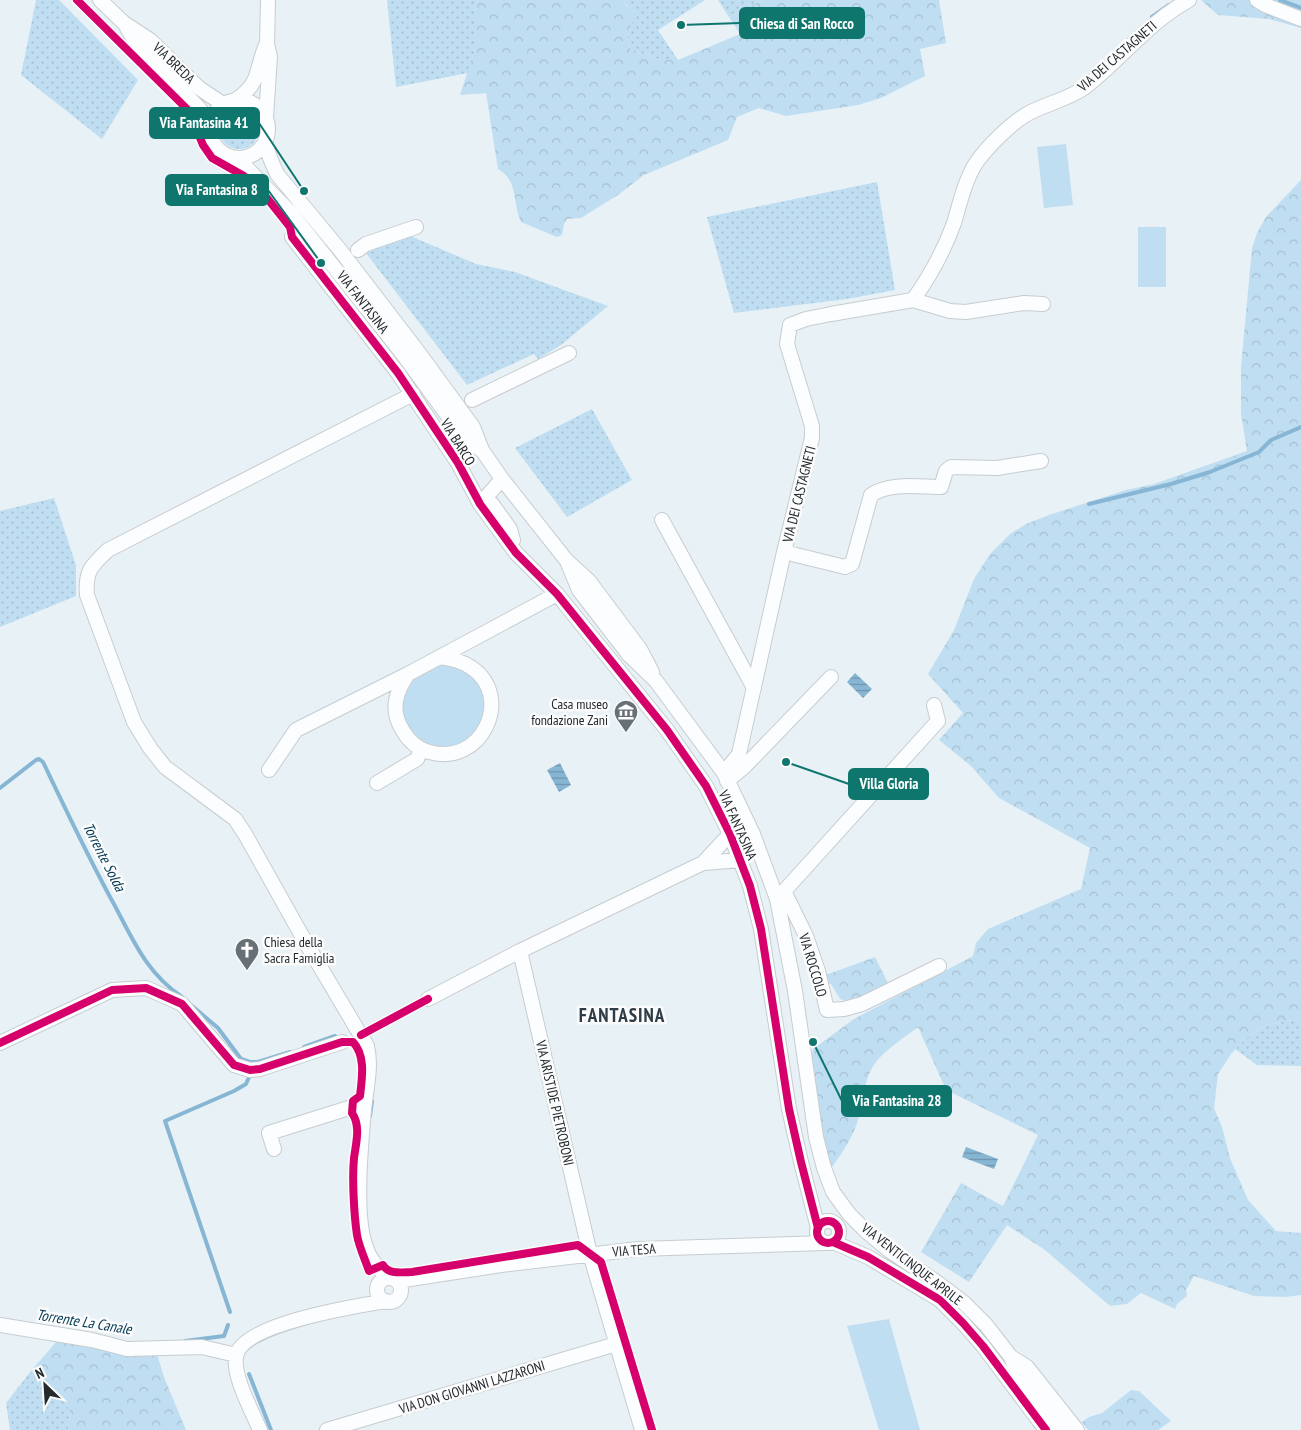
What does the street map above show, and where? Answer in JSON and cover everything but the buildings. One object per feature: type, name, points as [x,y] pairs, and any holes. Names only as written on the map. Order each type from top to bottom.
[{"type":"street","name":"VIA BREDA","points":[[100,0],[124,23],[150,40],[199,88],[223,104]]},
{"type":"street","points":[[237,158],[248,157],[260,150],[268,132],[266,117],[270,57],[267,44],[268,0]]},
{"type":"street","name":"VIA DEI CASTAGNETI","points":[[913,300],[931,275],[940,257],[976,163],[992,145],[1020,117],[1084,88],[1160,19],[1189,0]]},
{"type":"street","points":[[1257,0],[1265,5],[1301,18]]},
{"type":"street","name":"VIA BREDA","points":[[124,23],[140,49],[200,109],[205,118],[213,144],[224,155],[237,158]]},
{"type":"street","points":[[209,130],[210,120],[214,112],[223,104],[237,99],[248,91],[256,79],[261,58],[267,44]]},
{"type":"street","points":[[237,99],[250,101],[260,108],[266,117]]},
{"type":"street","name":"VIA FANTASINA","points":[[265,142],[277,174],[340,250],[473,427],[482,450],[502,480],[566,562],[589,581],[640,649],[656,682],[726,777],[781,895]]},
{"type":"street","name":"VIA FANTASINA","points":[[237,158],[292,214],[405,357],[462,435],[482,450]]},
{"type":"street","points":[[358,250],[366,244],[416,227]]},
{"type":"street","name":"VIA BARCO","points":[[292,237],[413,394],[458,464],[480,504]]},
{"type":"street","name":"VIA DEI CASTAGNETI","points":[[726,777],[739,754],[784,552],[812,438],[812,426],[787,344],[790,325],[806,319],[913,300],[950,311],[966,312],[1024,303],[1043,304]]},
{"type":"street","points":[[472,400],[569,353]]},
{"type":"street","points":[[388,1288],[366,1248],[362,1233],[359,1196],[369,1055],[367,1046],[235,819],[165,767],[138,729],[87,595],[86,580],[91,566],[108,550],[413,394]]},
{"type":"street","name":"VIA DEI CASTAGNETI","points":[[784,552],[845,567],[852,564],[871,496],[880,489],[941,487],[946,471],[951,468],[997,468],[1041,461]]},
{"type":"street","points":[[480,504],[502,480]]},
{"type":"street","points":[[503,518],[516,498]]},
{"type":"street","points":[[480,504],[492,504],[503,518],[510,529],[516,553]]},
{"type":"street","name":"VIA FANTASINA","points":[[480,504],[516,553],[557,594],[667,730],[706,786],[730,834],[750,886],[761,929],[789,1109],[808,1190],[823,1236]]},
{"type":"street","points":[[662,520],[754,688]]},
{"type":"street","points":[[269,770],[296,730],[408,674],[557,594]]},
{"type":"street","points":[[408,674],[398,689],[395,706],[398,724],[407,739],[421,750],[438,754],[456,753],[472,746],[484,733],[491,716],[491,698],[485,682],[474,668],[458,660],[440,657]]},
{"type":"street","points":[[726,777],[745,766],[831,677]]},
{"type":"street","points":[[781,895],[938,721],[934,705]]},
{"type":"street","points":[[377,783],[417,758],[421,750]]},
{"type":"street","points":[[428,999],[520,951],[703,862],[730,834]]},
{"type":"street","points":[[703,862],[741,860]]},
{"type":"street","name":"VIA ROCCOLO","points":[[781,895],[806,936],[818,971],[827,1010],[844,1009],[862,1004],[940,966]]},
{"type":"street","name":"VIA VENTICINQUE APRILE","points":[[781,895],[816,1137],[824,1168],[833,1192],[849,1214],[866,1231],[890,1251],[963,1302],[986,1325],[1011,1357],[1018,1374],[1061,1430]]},
{"type":"street","name":"VIA ARISTIDE PIETROBONI","points":[[520,951],[590,1254],[642,1430]]},
{"type":"street","points":[[0,1042],[112,990],[146,988],[182,1004],[234,1065],[250,1070],[260,1069],[342,1042]]},
{"type":"street","points":[[274,1149],[269,1133],[352,1107],[364,1108]]},
{"type":"street","name":"VIA FANTASINA","points":[[808,1190],[835,1225]]},
{"type":"street","points":[[824,1222],[835,1225],[838,1236],[823,1236],[824,1222]]},
{"type":"street","name":"VIA VENTICINQUE APRILE","points":[[835,1225],[868,1258]]},
{"type":"street","name":"VIA VENTICINQUE APRILE","points":[[823,1236],[868,1258],[940,1300],[978,1340],[1046,1430]]},
{"type":"street","name":"VIA TESA","points":[[236,1355],[241,1345],[256,1334],[277,1325],[365,1305],[388,1288],[423,1278],[485,1267],[590,1254],[638,1249],[787,1243],[823,1236]]},
{"type":"street","points":[[0,1325],[92,1340],[127,1349],[202,1347],[236,1355],[236,1368],[260,1430]]},
{"type":"street","name":"VIA DON GIOVANNI LAZZARONI","points":[[327,1430],[616,1344]]},
{"type":"street","name":"VIA VENTICINQUE APRILE","points":[[1011,1357],[1028,1367],[1077,1430]]},
{"type":"green space","points":[[36,0],[59,0],[138,80],[102,139],[21,75]]},
{"type":"green space","points":[[387,0],[478,0],[475,12],[475,49],[468,73],[396,87]]},
{"type":"green space","points":[[478,0],[623,0],[628,8],[642,14],[635,17],[627,36],[630,49],[660,60],[678,60],[740,34],[729,17],[763,0],[939,0],[946,43],[920,49],[925,76],[881,98],[858,105],[786,116],[759,108],[737,117],[728,140],[644,175],[618,195],[581,218],[567,219],[562,235],[557,237],[521,222],[512,186],[505,174],[498,169],[486,93],[460,95],[475,49],[475,12]]},
{"type":"green space","points":[[623,0],[705,0],[658,30],[678,60],[660,60],[630,49],[627,36],[635,16]]},
{"type":"green space","points":[[718,0],[763,0],[729,17]]},
{"type":"green space","points":[[1201,0],[1301,0],[1301,28],[1269,19],[1218,15]]},
{"type":"green space","points":[[243,109],[250,112],[256,118],[259,129],[258,137],[250,146],[243,149],[235,149],[228,146],[220,137],[219,125],[222,118],[231,110]]},
{"type":"green space","points":[[1066,144],[1073,205],[1044,208],[1037,147]]},
{"type":"green space","points":[[1301,180],[1301,1018],[1267,1025],[1249,1036],[1231,1054],[1218,1074],[1214,1108],[1222,1127],[1230,1158],[1248,1200],[1276,1231],[1301,1233],[1301,1295],[1285,1297],[1254,1296],[1194,1276],[1186,1290],[1187,1296],[1177,1304],[1175,1309],[1141,1293],[1127,1304],[1110,1306],[1045,1250],[1007,1225],[969,1282],[921,1252],[961,1183],[1003,1206],[1038,1135],[946,1090],[918,1027],[887,1051],[872,1068],[867,1080],[856,1126],[847,1145],[832,1167],[826,1150],[811,1061],[813,1049],[854,1019],[973,956],[976,943],[988,929],[1081,889],[1090,848],[999,798],[971,766],[939,740],[963,713],[928,674],[954,630],[974,579],[990,554],[1010,534],[1026,524],[1049,515],[1126,490],[1154,484],[1247,451],[1241,414],[1241,367],[1252,248],[1257,233],[1266,217]]},
{"type":"green space","points":[[877,182],[895,290],[847,299],[734,313],[707,217]]},
{"type":"green space","points":[[1138,227],[1166,227],[1166,287],[1138,287]]},
{"type":"green space","points":[[408,235],[476,264],[515,272],[608,306],[561,345],[538,359],[534,354],[467,385],[366,253]]},
{"type":"green space","points":[[592,409],[632,480],[567,517],[515,448]]},
{"type":"green space","points":[[54,498],[76,565],[76,596],[0,627],[0,511]]},
{"type":"green space","points":[[444,665],[460,668],[474,677],[483,691],[486,707],[483,723],[474,737],[460,746],[444,749],[428,746],[414,737],[405,723],[402,707],[405,691],[414,677],[428,668]]},
{"type":"green space","points":[[875,957],[890,987],[849,1002],[840,999],[831,984],[825,983],[823,976]]},
{"type":"green space","points":[[1301,1018],[1301,1066],[1257,1065],[1235,1049],[1249,1036],[1267,1025]]},
{"type":"green space","points":[[889,1319],[920,1430],[879,1430],[847,1326]]},
{"type":"green space","points":[[57,1341],[118,1353],[157,1354],[164,1377],[186,1430],[68,1430],[70,1412],[60,1391],[41,1390],[31,1371]]},
{"type":"green space","points":[[31,1371],[41,1390],[60,1391],[70,1412],[68,1430],[10,1430],[6,1403]]},
{"type":"green space","points":[[1131,1390],[1139,1391],[1171,1421],[1158,1430],[1088,1430],[1082,1422],[1089,1417],[1102,1413]]},
{"type":"shaded area","points":[[855,673],[872,689],[863,698],[847,682]]},
{"type":"shaded area","points":[[560,763],[571,785],[559,792],[547,770]]},
{"type":"shaded area","points":[[966,1147],[998,1159],[994,1169],[962,1157]]},
{"type":"waterway","points":[[1280,0],[1301,8]]},
{"type":"waterway","points":[[1152,17],[1169,5]]},
{"type":"waterway","points":[[1089,504],[1171,484],[1210,472],[1259,452],[1271,440],[1301,427]]},
{"type":"waterway","name":"Torrente Solda","points":[[0,788],[36,760],[39,759],[43,762],[87,852],[142,956],[159,978],[182,997]]},
{"type":"waterway","name":"Torrente Solda","points":[[191,1005],[218,1028],[241,1059],[258,1062],[290,1052]]},
{"type":"waterway","name":"Torrente Solda","points":[[304,1047],[335,1036]]},
{"type":"waterway","points":[[230,1312],[165,1121],[234,1091],[246,1084],[249,1077]]},
{"type":"waterway","name":"Torrente Solda","points":[[370,1116],[372,1101]]},
{"type":"waterway","name":"Torrente La Canale","points":[[185,1341],[224,1336],[228,1325]]},
{"type":"waterway","name":"Torrente La Canale","points":[[249,1374],[271,1430]]},
{"type":"cycle path","points":[[77,0],[189,111],[203,145],[212,158],[244,176],[259,188],[290,227],[292,237],[398,373],[458,463],[480,504],[516,553],[557,594],[667,730],[706,786],[730,834],[750,886],[761,929],[789,1109],[818,1228]]},
{"type":"cycle path","points":[[0,1043],[112,990],[146,988],[182,1004],[234,1065],[250,1070],[260,1069],[342,1042],[353,1042],[360,1054],[362,1067],[360,1096],[353,1101],[352,1113],[357,1129],[353,1166],[354,1207],[358,1240],[369,1271],[383,1265],[392,1272],[412,1272],[578,1245],[601,1262],[652,1430]]},
{"type":"cycle path","points":[[361,1035],[428,999]]},
{"type":"cycle path","points":[[828,1221],[836,1224],[839,1232],[836,1240],[828,1243],[820,1240],[817,1232],[820,1224],[828,1221]]},
{"type":"cycle path","points":[[833,1242],[868,1257],[940,1300],[983,1346],[1046,1430]]},
{"type":"place","name":"Chiesa di San Rocco","points":[[681,25]]},
{"type":"place","name":"Via Fantasina 41","points":[[304,191]]},
{"type":"place","name":"Via Fantasina 8","points":[[321,263]]},
{"type":"place","name":"Casa museo fondazione Zani","points":[[626,733]]},
{"type":"place","name":"Villa Gloria","points":[[786,762]]},
{"type":"place","name":"Chiesa della Sacra Famiglia","points":[[247,971]]},
{"type":"place","name":"Via Fantasina 28","points":[[813,1042]]},
{"type":"district","name":"FANTASINA","points":[[622,1015]]}]
